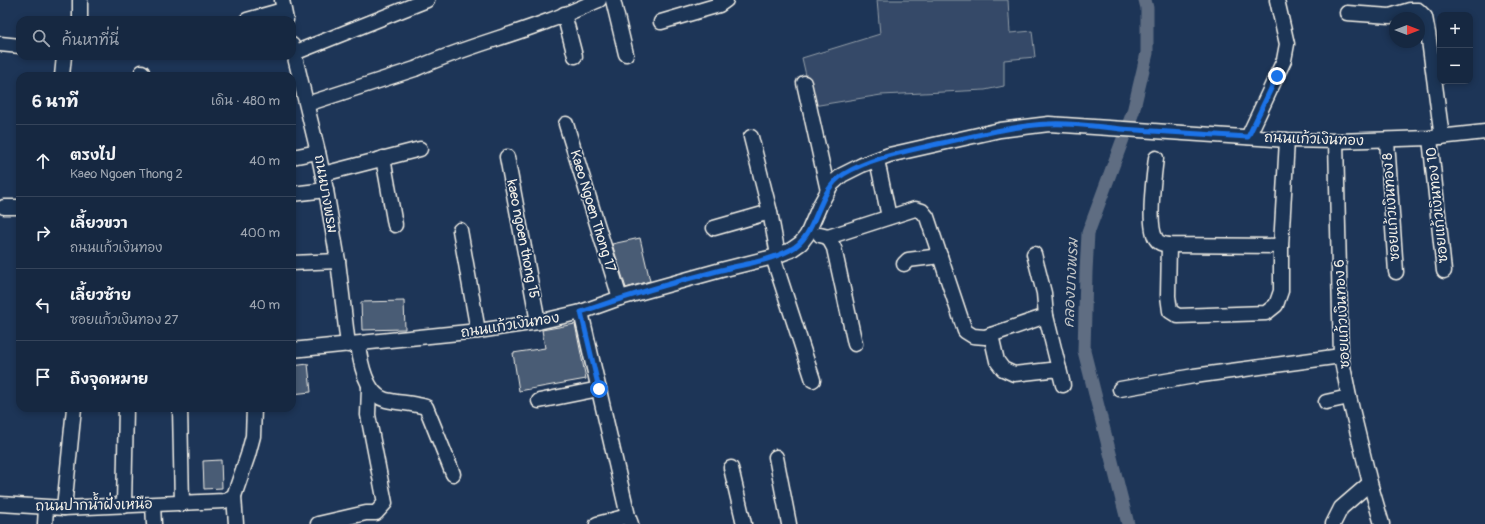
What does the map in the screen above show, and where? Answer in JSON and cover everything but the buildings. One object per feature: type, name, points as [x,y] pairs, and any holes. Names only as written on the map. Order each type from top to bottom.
[{"type":"street","points":[[80,0],[80,16]]},
{"type":"street","points":[[296,48],[427,0]]},
{"type":"street","points":[[307,104],[415,69],[429,62],[600,0]]},
{"type":"street","points":[[613,0],[626,54]]},
{"type":"street","points":[[661,22],[719,5],[727,0]]},
{"type":"street","points":[[1248,137],[1284,60],[1287,44],[1277,0]]},
{"type":"street","points":[[262,16],[284,10]]},
{"type":"street","name":"ซอยแก้วเงินทอง 10","points":[[1347,13],[1390,16],[1410,10],[1418,10],[1425,17],[1428,34],[1436,137],[1444,271]]},
{"type":"street","points":[[564,14],[575,56]]},
{"type":"street","points":[[0,44],[16,46]]},
{"type":"street","points":[[62,72],[64,60]]},
{"type":"street","name":"ถนนบางพรม","points":[[296,60],[323,174],[353,344],[359,353],[369,387],[368,415],[385,503],[377,518]]},
{"type":"street","points":[[804,83],[828,191]]},
{"type":"street","name":"Kaeo Ngoen Thong 17","points":[[566,124],[620,298]]},
{"type":"street","name":"ถนนแก้วเงินทอง","points":[[296,350],[478,331],[538,322],[581,312],[620,298],[776,256],[791,250],[801,243],[807,235],[820,205],[831,186],[842,175],[862,165],[890,155],[1000,130],[1049,124],[1287,140],[1336,141],[1387,141],[1485,132]]},
{"type":"street","points":[[751,137],[770,212],[776,256],[813,380]]},
{"type":"street","points":[[1169,245],[1168,296],[1170,311],[1178,316],[1266,313],[1276,305],[1281,291],[1281,246],[1287,140]]},
{"type":"street","name":"ซอยแก้วเงินทอง 6","points":[[1336,141],[1342,356],[1349,397],[1370,483],[1382,524]]},
{"type":"street","name":"ซอยแก้วเงินทอง 8","points":[[1387,141],[1396,272]]},
{"type":"street","points":[[323,174],[420,149]]},
{"type":"street","points":[[296,156],[318,152]]},
{"type":"street","name":"kaeo ngoen thong 15","points":[[507,157],[538,322]]},
{"type":"street","points":[[383,158],[395,225]]},
{"type":"street","points":[[1156,158],[1151,220],[1155,238],[1161,244],[1281,246]]},
{"type":"street","points":[[877,160],[889,217]]},
{"type":"street","points":[[296,194],[326,190]]},
{"type":"street","points":[[4,207],[16,207]]},
{"type":"street","points":[[807,235],[823,235],[828,237],[915,209],[922,211],[927,217],[965,331],[973,336],[985,337],[1046,316]]},
{"type":"street","points":[[714,228],[770,212]]},
{"type":"street","points":[[460,230],[478,331]]},
{"type":"street","points":[[828,237],[834,248],[855,344]]},
{"type":"street","points":[[1034,254],[1044,293],[1046,316],[1063,385]]},
{"type":"street","points":[[904,264],[908,260],[940,256]]},
{"type":"street","points":[[296,263],[338,261]]},
{"type":"street","points":[[581,312],[629,520],[596,524]]},
{"type":"street","points":[[991,335],[997,361],[1003,369],[1014,374],[1059,369]]},
{"type":"street","points":[[1120,389],[1194,376],[1342,356]]},
{"type":"street","points":[[369,387],[378,396],[385,400],[414,404],[426,408],[453,474]]},
{"type":"street","points":[[539,401],[599,389]]},
{"type":"street","points":[[1326,402],[1349,397]]},
{"type":"street","points":[[64,508],[74,412]]},
{"type":"street","points":[[124,506],[126,412]]},
{"type":"street","points":[[180,412],[182,504]]},
{"type":"street","points":[[236,524],[234,496],[248,456],[253,436],[254,412]]},
{"type":"street","points":[[776,457],[789,524]]},
{"type":"street","points":[[731,468],[744,524]]},
{"type":"street","points":[[1333,524],[1341,508],[1370,483]]},
{"type":"street","name":"ถนนปากน้ำฝั่งเหนือ","points":[[0,504],[46,508],[124,506],[224,502],[234,496]]},
{"type":"street","points":[[153,505],[154,524]]},
{"type":"street","points":[[45,524],[46,508]]},
{"type":"street","points":[[318,524],[366,513],[377,518]]},
{"type":"shaded area","points":[[877,0],[1008,0],[1010,33],[1032,31],[1035,57],[1004,60],[1004,86],[985,90],[881,95],[813,106],[802,58],[880,34]]},
{"type":"waterway","name":"คลองบางพรม","points":[[1128,524],[1084,351],[1086,272],[1088,233],[1133,112],[1147,53],[1147,8],[1145,0]]},
{"type":"route","points":[[599,389],[581,312],[620,298],[721,270],[773,258],[791,250],[801,243],[807,235],[820,205],[831,186],[842,175],[862,165],[890,155],[1000,130],[1049,124],[1248,137],[1277,76]]}]
